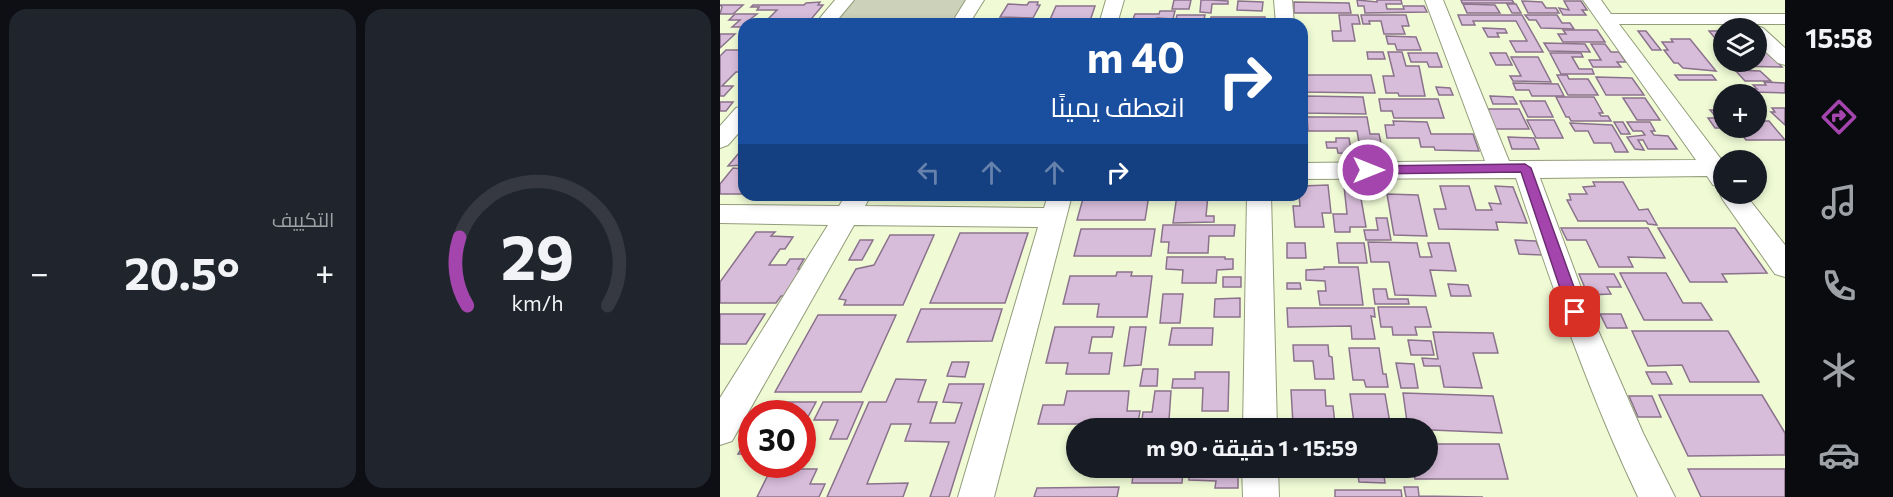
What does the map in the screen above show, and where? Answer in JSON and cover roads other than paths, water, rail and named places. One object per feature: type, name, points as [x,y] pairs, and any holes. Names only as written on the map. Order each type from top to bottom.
[{"type":"street","points":[[829,18],[845,0]]},
{"type":"street","points":[[964,18],[975,0]]},
{"type":"street","points":[[1110,18],[1115,0]]},
{"type":"street","points":[[1283,0],[1284,18]]},
{"type":"street","points":[[1434,0],[1513,168],[1590,350],[1657,497]]},
{"type":"street","points":[[1592,0],[1713,166]]},
{"type":"street","points":[[1724,0],[1742,18]]},
{"type":"street","points":[[1606,19],[1713,25]]},
{"type":"street","points":[[1767,24],[1785,20]]},
{"type":"street","points":[[1767,42],[1785,59]]},
{"type":"street","points":[[720,140],[738,120]]},
{"type":"street","points":[[1308,171],[1513,168],[1713,174]]},
{"type":"street","points":[[1258,201],[1260,418]]},
{"type":"street","points":[[1739,204],[1785,266]]},
{"type":"street","points":[[720,429],[853,206]]},
{"type":"street","points":[[720,214],[853,206],[1057,206],[976,497]]},
{"type":"street","points":[[1260,478],[1261,497]]}]
